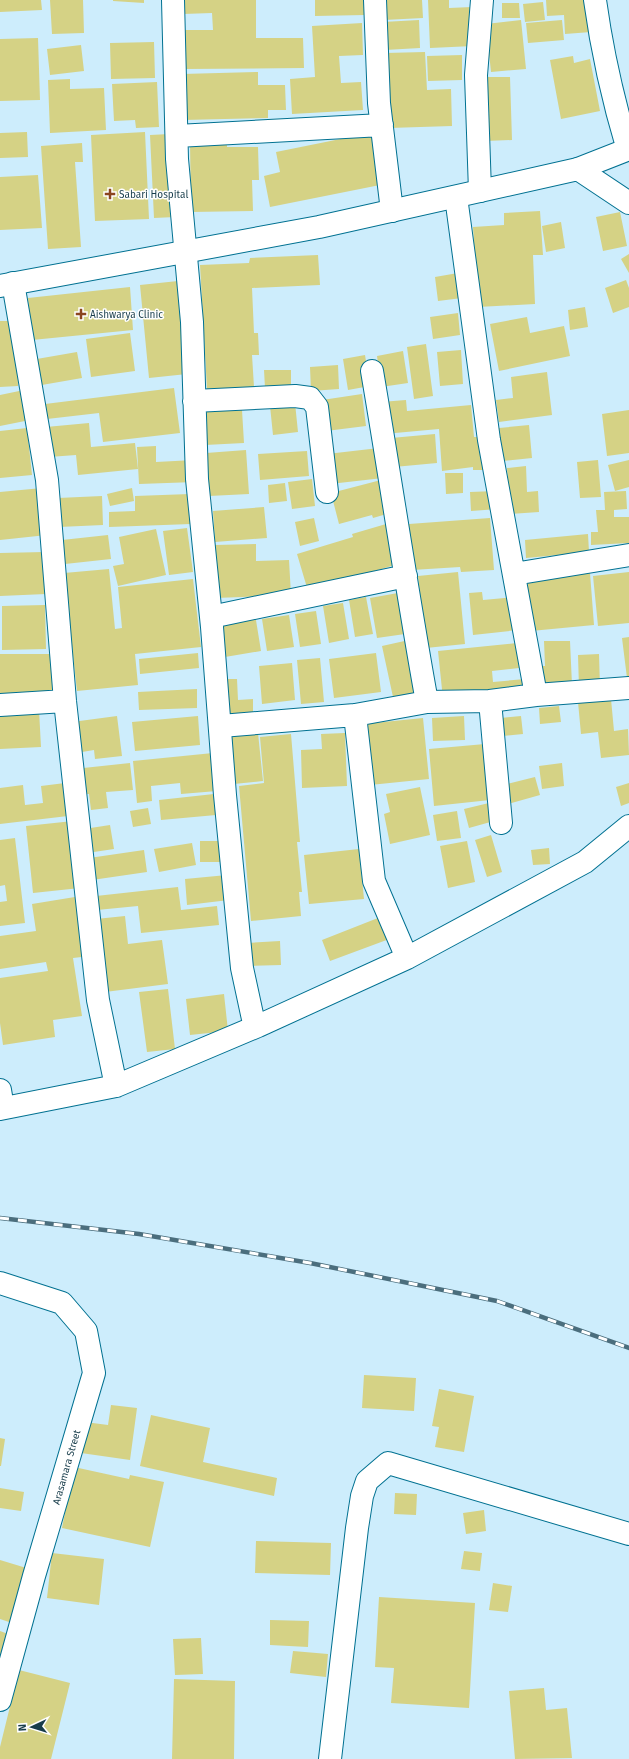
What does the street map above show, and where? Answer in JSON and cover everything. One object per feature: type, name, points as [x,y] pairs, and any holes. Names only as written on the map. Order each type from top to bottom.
[{"type":"street","points":[[173,0],[177,136],[185,252],[192,322],[197,479],[211,617],[221,726],[225,795],[242,968],[253,1019],[258,1026]]},
{"type":"street","points":[[375,0],[379,103],[392,211]]},
{"type":"street","points":[[480,191],[476,75],[482,0]]},
{"type":"street","points":[[116,1086],[98,1000],[65,701],[47,480],[7,285],[319,227],[578,169],[629,150],[617,114],[602,50],[595,0]]},
{"type":"street","points":[[177,136],[382,125]]},
{"type":"street","points":[[578,169],[629,203]]},
{"type":"street","points":[[456,197],[489,440],[536,695]]},
{"type":"street","points":[[372,371],[427,702]]},
{"type":"street","points":[[194,401],[296,396],[310,398],[317,407],[327,492]]},
{"type":"street","points":[[514,574],[629,555]]},
{"type":"street","points":[[211,617],[406,576]]},
{"type":"street","points":[[221,726],[355,715],[427,702],[490,701],[536,695],[629,688]]},
{"type":"street","points":[[0,705],[65,701]]},
{"type":"street","points":[[490,701],[501,823]]},
{"type":"street","points":[[355,715],[374,881],[407,958]]},
{"type":"street","points":[[1,1102],[116,1086],[258,1026],[407,958],[585,862],[629,826]]},
{"type":"street","name":"Arasamara Street","points":[[0,1283],[62,1303],[86,1331],[94,1373],[34,1576],[0,1700]]},
{"type":"street","points":[[330,1759],[362,1496],[368,1481],[388,1464],[629,1534]]},
{"type":"building","points":[[0,0],[41,0],[42,10],[0,12]]},
{"type":"building","points":[[50,0],[83,0],[84,33],[52,34]]},
{"type":"building","points":[[144,0],[144,3],[113,1]]},
{"type":"building","points":[[183,0],[256,0],[256,38],[303,38],[304,68],[183,69],[182,30],[213,30],[212,13],[183,14]]},
{"type":"building","points":[[315,0],[365,0],[365,15],[315,16]]},
{"type":"building","points":[[383,0],[422,0],[423,18],[384,20]]},
{"type":"building","points":[[428,0],[449,0],[449,8],[472,7],[473,46],[430,48]]},
{"type":"building","points":[[546,0],[587,0],[591,32],[565,34],[564,15],[547,16]]},
{"type":"building","points":[[543,2],[545,20],[525,22],[523,4]]},
{"type":"building","points":[[502,3],[519,3],[520,18],[502,18]]},
{"type":"building","points":[[419,20],[420,48],[385,50],[383,22]]},
{"type":"building","points":[[521,20],[526,69],[491,72],[486,24]]},
{"type":"building","points":[[562,20],[564,40],[528,43],[526,23]]},
{"type":"building","points":[[362,23],[363,55],[339,56],[341,83],[361,82],[363,110],[292,114],[290,79],[315,77],[312,26]]},
{"type":"building","points":[[38,38],[40,100],[0,101],[0,39]]},
{"type":"building","points":[[154,42],[155,78],[111,79],[110,43]]},
{"type":"building","points":[[81,45],[84,71],[50,75],[47,49]]},
{"type":"building","points":[[425,52],[427,90],[451,89],[452,126],[389,128],[385,53]]},
{"type":"building","points":[[462,55],[462,80],[428,81],[427,56]]},
{"type":"building","points":[[573,56],[574,63],[590,59],[600,111],[561,119],[550,60]]},
{"type":"building","points":[[258,72],[258,85],[285,85],[286,110],[268,110],[268,118],[183,120],[182,74]]},
{"type":"building","points":[[483,77],[510,77],[512,140],[485,141]]},
{"type":"building","points":[[70,79],[70,89],[104,88],[106,130],[50,133],[48,80]]},
{"type":"building","points":[[157,82],[159,127],[136,128],[135,120],[114,121],[112,84]]},
{"type":"building","points":[[27,132],[28,157],[0,158],[0,133]]},
{"type":"building","points":[[145,132],[149,219],[95,221],[91,135]]},
{"type":"building","points":[[375,132],[385,184],[270,207],[264,176],[280,172],[276,152]]},
{"type":"building","points":[[170,134],[175,217],[154,218],[150,135]]},
{"type":"building","points":[[227,141],[227,147],[258,147],[259,180],[252,180],[253,211],[191,212],[190,142]]},
{"type":"building","points":[[82,143],[83,162],[75,162],[81,247],[48,249],[41,146]]},
{"type":"building","points":[[38,175],[42,228],[0,230],[0,177]]},
{"type":"building","points":[[540,211],[543,255],[533,255],[535,304],[478,307],[473,227],[504,225],[504,213]]},
{"type":"building","points":[[620,212],[627,246],[603,251],[596,217]]},
{"type":"building","points":[[561,222],[565,248],[546,252],[542,226]]},
{"type":"building","points":[[629,254],[629,273],[621,259]]},
{"type":"building","points":[[318,255],[320,285],[252,288],[254,333],[258,333],[259,355],[252,355],[254,387],[207,389],[200,265],[249,263],[250,258]]},
{"type":"building","points":[[458,273],[462,298],[438,301],[435,277]]},
{"type":"building","points":[[626,280],[629,288],[629,307],[613,313],[605,288]]},
{"type":"building","points":[[178,281],[187,374],[149,378],[140,285]]},
{"type":"building","name":"Aishwarya Clinic","points":[[130,287],[133,330],[32,340],[28,298]]},
{"type":"building","points":[[585,307],[588,327],[570,330],[568,310]]},
{"type":"building","points":[[458,313],[460,335],[433,339],[430,317]]},
{"type":"building","points":[[527,317],[530,333],[564,326],[570,356],[499,371],[490,324]]},
{"type":"building","points":[[0,321],[16,321],[18,386],[0,387]]},
{"type":"building","points":[[130,333],[135,371],[91,377],[86,339]]},
{"type":"building","points":[[426,344],[433,396],[414,399],[407,347]]},
{"type":"building","points":[[461,350],[463,384],[440,386],[437,352]]},
{"type":"building","points":[[403,351],[408,383],[381,387],[377,356]]},
{"type":"building","points":[[77,352],[82,378],[36,386],[31,360]]},
{"type":"building","points":[[365,355],[370,386],[348,390],[343,359]]},
{"type":"building","points":[[338,365],[339,389],[311,391],[310,367]]},
{"type":"building","points":[[264,370],[291,370],[291,388],[265,388]]},
{"type":"building","points":[[547,372],[552,415],[499,422],[496,400],[513,398],[511,377]]},
{"type":"building","points":[[174,388],[180,433],[103,442],[99,413],[47,419],[45,404]]},
{"type":"building","points":[[24,390],[30,420],[0,426],[0,395]]},
{"type":"building","points":[[362,394],[366,426],[326,431],[322,400]]},
{"type":"building","points":[[406,400],[407,411],[471,405],[474,437],[482,437],[485,470],[473,470],[473,467],[442,471],[439,429],[384,434],[381,402]]},
{"type":"building","points":[[295,403],[298,432],[273,435],[270,406]]},
{"type":"building","points":[[242,410],[244,443],[205,445],[203,412]]},
{"type":"building","points":[[629,410],[629,453],[607,456],[602,414]]},
{"type":"building","points":[[89,423],[91,447],[135,443],[138,469],[78,475],[76,455],[49,457],[46,427]]},
{"type":"building","points":[[529,425],[532,458],[503,461],[499,428]]},
{"type":"building","points":[[27,428],[32,475],[0,478],[0,431]]},
{"type":"building","points":[[435,434],[437,463],[394,467],[391,438]]},
{"type":"building","points":[[156,446],[156,462],[194,460],[195,482],[139,484],[137,447]]},
{"type":"building","points":[[379,448],[383,478],[330,484],[327,454]]},
{"type":"building","points":[[246,450],[249,494],[209,496],[206,453]]},
{"type":"building","points":[[307,451],[309,476],[260,480],[258,454]]},
{"type":"building","points":[[598,460],[601,497],[580,498],[577,462]]},
{"type":"building","points":[[629,460],[629,487],[615,491],[608,465]]},
{"type":"building","points":[[526,466],[527,492],[538,491],[539,512],[510,514],[507,468]]},
{"type":"building","points":[[445,473],[463,473],[463,493],[446,494]]},
{"type":"building","points":[[312,479],[315,506],[292,509],[288,482]]},
{"type":"building","points":[[381,480],[390,513],[373,518],[372,515],[339,524],[331,493]]},
{"type":"building","points":[[285,483],[287,501],[269,503],[268,485]]},
{"type":"building","points":[[42,488],[47,535],[0,540],[0,492]]},
{"type":"building","points":[[132,488],[134,501],[110,506],[107,494]]},
{"type":"building","points":[[496,491],[498,509],[471,511],[470,492]]},
{"type":"building","points":[[626,491],[627,509],[614,510],[614,517],[629,517],[629,543],[591,545],[591,532],[598,532],[596,510],[605,510],[604,492]]},
{"type":"building","points":[[190,494],[191,524],[109,527],[109,512],[135,511],[135,496]]},
{"type":"building","points":[[102,496],[103,525],[59,527],[58,498]]},
{"type":"building","points":[[264,507],[267,538],[215,542],[213,511]]},
{"type":"building","points":[[314,518],[319,541],[300,546],[295,522]]},
{"type":"building","points":[[490,518],[494,570],[461,572],[460,567],[412,570],[409,524]]},
{"type":"building","points":[[386,524],[398,564],[308,591],[297,554],[353,537],[352,534]]},
{"type":"building","points":[[187,528],[193,572],[169,575],[163,531]]},
{"type":"building","points":[[156,529],[166,575],[118,586],[113,566],[124,564],[119,537]]},
{"type":"building","points":[[588,534],[589,552],[526,558],[525,540]]},
{"type":"building","points":[[108,535],[111,559],[65,564],[62,540]]},
{"type":"building","points":[[256,544],[256,561],[289,560],[291,595],[215,598],[215,545]]},
{"type":"building","points":[[44,552],[46,594],[0,596],[0,553]]},
{"type":"building","points":[[109,569],[115,629],[122,628],[118,587],[193,579],[201,647],[135,654],[138,685],[77,691],[64,573]]},
{"type":"building","points":[[458,572],[465,644],[426,648],[418,576]]},
{"type":"building","points":[[629,572],[629,623],[598,626],[593,576]]},
{"type":"building","points":[[590,573],[594,625],[531,631],[527,579]]},
{"type":"building","points":[[482,592],[483,600],[515,597],[518,630],[473,635],[469,593]]},
{"type":"building","points":[[398,593],[405,634],[377,638],[370,598]]},
{"type":"building","points":[[366,597],[373,634],[355,637],[349,600]]},
{"type":"building","points":[[343,603],[349,639],[329,643],[323,606]]},
{"type":"building","points":[[45,605],[46,649],[2,650],[2,606]]},
{"type":"building","points":[[316,611],[321,644],[300,647],[295,614]]},
{"type":"building","points":[[255,614],[261,651],[225,657],[219,620]]},
{"type":"building","points":[[289,615],[294,647],[267,651],[262,619]]},
{"type":"building","points":[[629,637],[629,686],[628,686],[622,638]]},
{"type":"building","points":[[409,640],[420,692],[393,697],[382,646]]},
{"type":"building","points":[[544,641],[570,641],[572,685],[537,686],[537,666],[545,666]]},
{"type":"building","points":[[517,643],[519,668],[492,671],[493,682],[525,679],[526,691],[443,699],[438,651]]},
{"type":"building","points":[[198,653],[199,668],[140,674],[139,659]]},
{"type":"building","points":[[376,653],[381,692],[334,698],[329,659]]},
{"type":"building","points":[[0,654],[52,654],[52,697],[0,697]]},
{"type":"building","points":[[599,654],[600,688],[579,688],[578,655]]},
{"type":"building","points":[[320,658],[324,702],[301,704],[297,660]]},
{"type":"building","points":[[292,663],[295,700],[262,704],[259,666]]},
{"type":"building","points":[[226,679],[237,679],[238,700],[253,699],[253,717],[227,717]]},
{"type":"building","points":[[197,689],[197,708],[139,710],[138,692]]},
{"type":"building","points":[[611,699],[614,731],[628,729],[629,755],[601,758],[598,732],[581,734],[578,702]]},
{"type":"building","points":[[559,706],[561,722],[540,724],[539,708]]},
{"type":"building","points":[[39,710],[41,747],[0,749],[0,712]]},
{"type":"building","points":[[117,716],[122,756],[95,759],[94,750],[76,753],[72,722]]},
{"type":"building","points":[[198,716],[200,745],[135,751],[132,722]]},
{"type":"building","points":[[464,716],[465,740],[433,741],[432,718]]},
{"type":"building","points":[[521,716],[523,734],[503,736],[501,718]]},
{"type":"building","points":[[423,718],[429,779],[370,785],[364,724]]},
{"type":"building","points":[[258,733],[263,781],[234,784],[229,736]]},
{"type":"building","points":[[345,733],[347,786],[302,788],[301,750],[322,749],[321,734]]},
{"type":"building","points":[[291,734],[300,842],[297,842],[302,892],[299,892],[301,916],[251,921],[239,786],[264,783],[260,737]]},
{"type":"building","points":[[485,744],[490,800],[434,806],[429,749]]},
{"type":"building","points":[[213,753],[217,791],[181,794],[180,783],[151,786],[152,801],[137,803],[133,761]]},
{"type":"building","points":[[130,763],[133,790],[106,792],[108,808],[91,810],[89,794],[76,795],[74,769]]},
{"type":"building","points":[[562,763],[564,786],[542,789],[539,766]]},
{"type":"building","points":[[535,777],[540,795],[508,804],[503,785]]},
{"type":"building","points":[[65,783],[68,816],[0,824],[0,788],[23,785],[25,805],[43,803],[41,786]]},
{"type":"building","points":[[629,783],[629,803],[621,806],[616,787]]},
{"type":"building","points":[[420,787],[430,835],[390,844],[384,814],[390,812],[386,794]]},
{"type":"building","points":[[214,794],[216,815],[161,820],[159,800]]},
{"type":"building","points":[[489,803],[494,821],[469,828],[464,809]]},
{"type":"building","points":[[148,808],[151,824],[133,827],[130,811]]},
{"type":"building","points":[[457,811],[461,838],[437,841],[433,815]]},
{"type":"building","points":[[73,821],[80,888],[33,893],[26,826]]},
{"type":"building","points":[[110,825],[114,849],[87,853],[84,829]]},
{"type":"building","points":[[491,835],[502,872],[487,877],[475,840]]},
{"type":"building","points":[[15,838],[25,923],[0,926],[0,902],[7,901],[5,885],[0,886],[0,840]]},
{"type":"building","points":[[200,841],[222,841],[222,862],[200,862]]},
{"type":"building","points":[[467,841],[475,882],[448,888],[440,846]]},
{"type":"building","points":[[192,843],[196,865],[159,872],[154,849]]},
{"type":"building","points":[[549,848],[550,864],[533,865],[531,850]]},
{"type":"building","points":[[359,849],[364,899],[309,904],[304,855]]},
{"type":"building","points":[[144,850],[147,872],[92,880],[89,858]]},
{"type":"building","points":[[227,875],[229,900],[187,905],[185,879]]},
{"type":"building","points":[[178,887],[181,910],[217,906],[219,925],[141,933],[138,906],[97,910],[96,896]]},
{"type":"building","points":[[81,896],[90,956],[73,958],[82,1016],[53,1020],[55,1037],[3,1045],[0,1023],[0,978],[48,971],[46,962],[0,969],[0,936],[36,931],[32,904]]},
{"type":"building","points":[[125,916],[128,944],[162,940],[168,984],[105,992],[96,919]]},
{"type":"building","points":[[383,916],[392,938],[330,961],[322,940]]},
{"type":"building","points":[[280,941],[281,965],[248,966],[247,943]]},
{"type":"building","points":[[168,989],[175,1049],[147,1052],[139,992]]},
{"type":"building","points":[[224,994],[228,1031],[190,1035],[186,999]]},
{"type":"building","points":[[364,1375],[416,1378],[414,1411],[362,1408]]},
{"type":"building","points":[[439,1389],[474,1396],[464,1452],[435,1447],[439,1427],[432,1426]]},
{"type":"building","points":[[111,1405],[137,1408],[130,1460],[81,1453],[85,1422],[108,1425]]},
{"type":"building","points":[[151,1415],[210,1428],[203,1462],[277,1478],[274,1496],[140,1466]]},
{"type":"building","points":[[0,1438],[5,1439],[1,1466],[0,1466]]},
{"type":"building","points":[[74,1467],[129,1479],[130,1475],[164,1482],[150,1547],[62,1528]]},
{"type":"building","points":[[0,1488],[24,1492],[21,1511],[0,1508]]},
{"type":"building","points":[[395,1493],[417,1494],[416,1515],[394,1514]]},
{"type":"building","points":[[484,1510],[486,1531],[466,1534],[463,1513]]},
{"type":"building","points":[[256,1541],[331,1543],[330,1575],[255,1573]]},
{"type":"building","points":[[464,1551],[482,1553],[480,1571],[461,1569]]},
{"type":"building","points":[[52,1553],[104,1559],[99,1605],[47,1598]]},
{"type":"building","points":[[0,1560],[33,1570],[15,1624],[0,1619]]},
{"type":"building","points":[[493,1583],[512,1586],[508,1612],[489,1610]]},
{"type":"building","points":[[379,1597],[475,1603],[469,1708],[391,1703],[394,1668],[375,1667]]},
{"type":"building","points":[[270,1620],[309,1621],[308,1647],[270,1645]]},
{"type":"building","points":[[0,1631],[11,1635],[5,1657],[0,1656]]},
{"type":"building","points":[[201,1638],[203,1674],[175,1675],[173,1639]]},
{"type":"building","points":[[293,1651],[328,1654],[326,1677],[290,1673]]},
{"type":"building","points":[[19,1670],[70,1683],[51,1759],[0,1759],[0,1747]]},
{"type":"building","points":[[174,1679],[235,1681],[234,1759],[172,1759]]},
{"type":"building","points":[[544,1688],[546,1710],[567,1708],[572,1758],[515,1759],[509,1691]]},
{"type":"railway","points":[[0,1218],[139,1234],[310,1263],[497,1301],[629,1348]]},
{"type":"place","name":"Sabari Hospital","points":[[110,194]]},
{"type":"place","name":"Aishwarya Clinic","points":[[81,314]]}]
